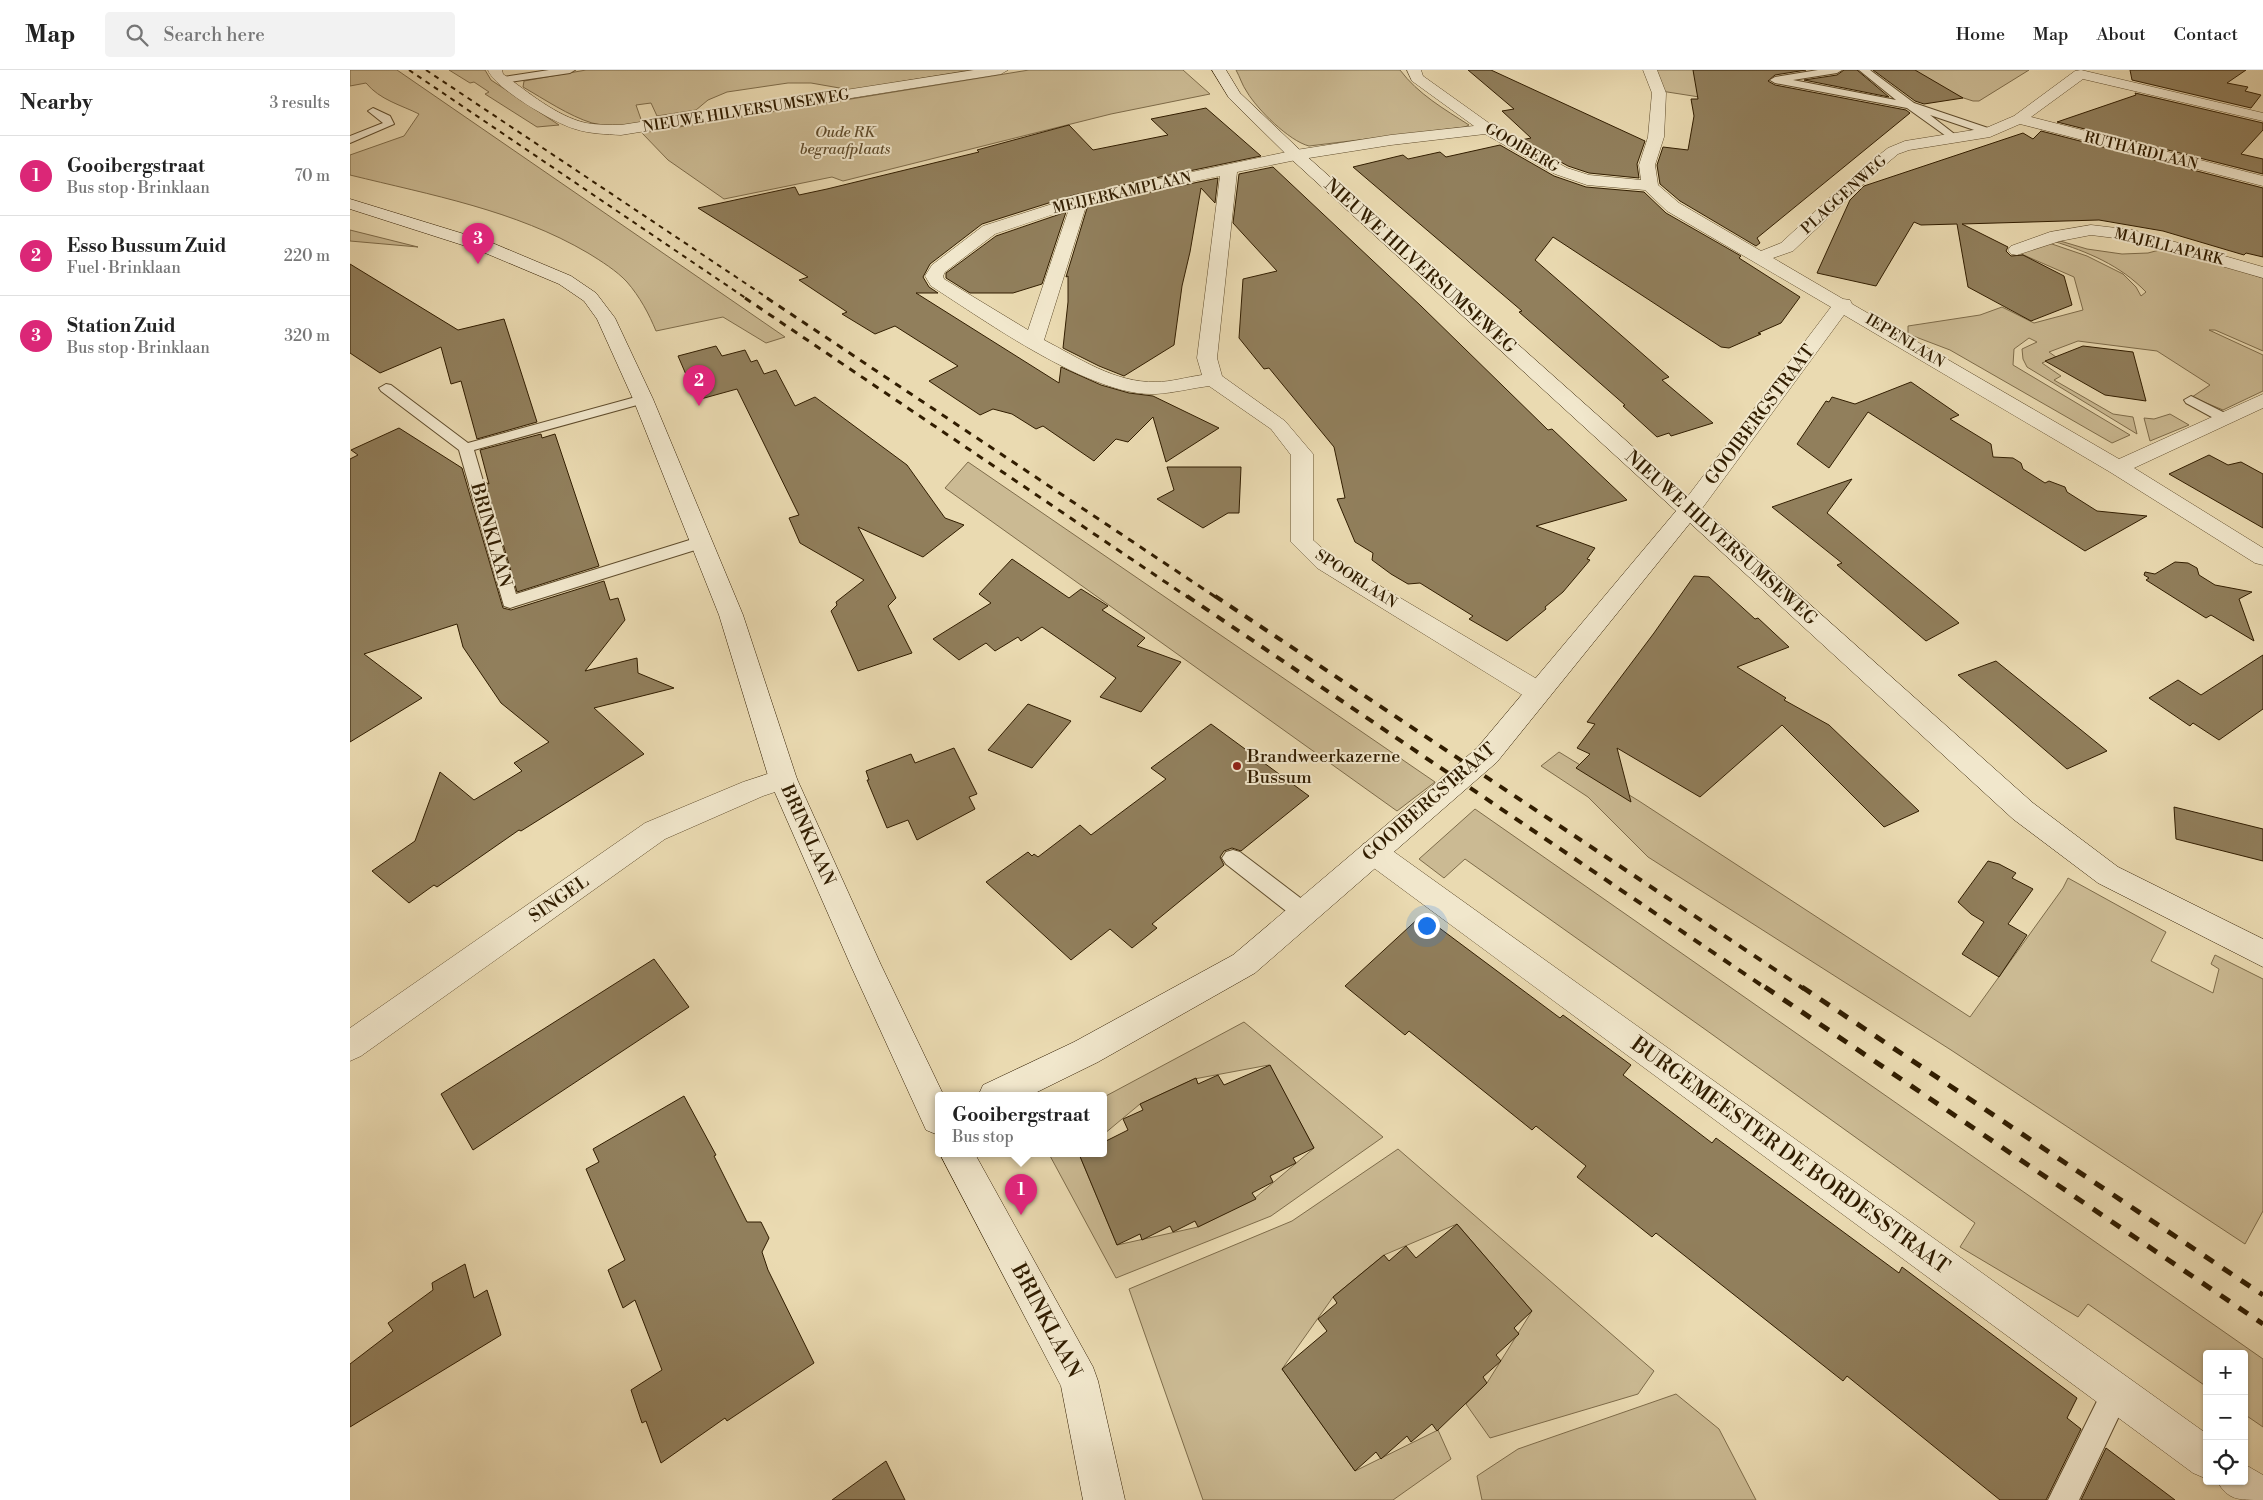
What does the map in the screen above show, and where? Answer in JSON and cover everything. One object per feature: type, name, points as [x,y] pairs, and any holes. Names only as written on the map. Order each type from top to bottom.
[{"type":"street","name":"NIEUWE HILVERSUMSEWEG","points":[[499,75],[531,100],[574,124],[592,129],[621,130],[1001,70]]},
{"type":"street","name":"NIEUWE HILVERSUMSEWEG","points":[[1219,70],[1234,95],[1296,154],[2023,811],[2108,875],[2263,954]]},
{"type":"street","name":"GOOIBERG","points":[[1414,70],[1417,78],[1488,129],[1560,171],[1587,180],[1650,186]]},
{"type":"street","points":[[1650,70],[1658,93],[1656,137],[1647,165],[1650,186]]},
{"type":"street","points":[[2083,72],[2263,117]]},
{"type":"street","name":"PLAGGENWEG","points":[[1760,257],[1787,247],[1866,173],[1893,151],[1905,146],[1990,132],[2019,120],[2083,72]]},
{"type":"street","name":"RUTHARDLAAN","points":[[2019,120],[2263,181]]},
{"type":"street","name":"MEIJERKAMPLAAN","points":[[1213,378],[1156,388],[1132,386],[1107,380],[1034,342],[937,282],[934,276],[938,268],[989,230],[1080,200],[1296,154],[1391,140],[1488,129]]},
{"type":"street","points":[[1213,378],[1207,358],[1229,169]]},
{"type":"street","name":"IEPENLAAN","points":[[1650,186],[1673,207],[1843,304],[2118,468],[2263,558]]},
{"type":"street","points":[[1034,342],[1080,200]]},
{"type":"street","name":"BRINKLAAN","points":[[356,207],[484,246],[565,280],[590,297],[606,318],[643,399],[731,615],[783,778],[866,966],[935,1113]]},
{"type":"street","name":"MAJELLAPARK","points":[[2017,250],[2056,236],[2091,230],[2133,235],[2263,273]]},
{"type":"street","name":"GOOIBERGSTRAAT","points":[[1004,1092],[1086,1052],[1244,964],[1487,755],[1690,509],[1843,304]]},
{"type":"street","name":"SPOORLAAN","points":[[1213,378],[1278,425],[1302,454],[1302,542],[1325,563],[1538,692]]},
{"type":"street","points":[[2118,468],[2263,400]]},
{"type":"street","name":"SINGEL","points":[[350,1046],[655,831],[753,788],[783,778]]},
{"type":"street","name":"BURGEMEESTER DE BORDESSTRAAT","points":[[1373,852],[2203,1456]]},
{"type":"street","name":"BRINKLAAN","points":[[959,1157],[1079,1382],[1104,1500]]},
{"type":"street","points":[[2242,1485],[2263,1500]]},
{"type":"lane","points":[[499,75],[570,70]]},
{"type":"lane","points":[[1837,70],[1775,80],[1913,106],[1990,132]]},
{"type":"lane","points":[[1864,70],[1953,138]]},
{"type":"lane","points":[[350,140],[389,124],[386,118],[372,111]]},
{"type":"lane","points":[[350,131],[386,118]]},
{"type":"lane","points":[[386,388],[466,448],[643,399]]},
{"type":"lane","points":[[2191,400],[2224,418]]},
{"type":"lane","name":"BRINKLAAN","points":[[466,448],[510,602],[702,542]]},
{"type":"lane","points":[[1233,858],[1303,912]]},
{"type":"lane","points":[[2063,1500],[2116,1393]]},
{"type":"green space","points":[[350,70],[397,70],[785,337],[766,343],[723,317],[656,331],[640,300],[623,278],[598,259],[560,238],[531,225],[472,205],[350,175],[350,155],[404,136],[419,114],[384,98],[366,83],[350,86]]},
{"type":"green space","points":[[449,70],[485,70],[491,80],[559,125],[537,127],[485,94],[489,92],[474,82],[470,83]]},
{"type":"green space","points":[[586,70],[971,70],[851,90],[811,83],[788,83],[727,92],[708,100],[696,110],[657,116],[651,103],[636,105],[643,125],[631,126],[605,125],[583,120],[523,87],[524,81]]},
{"type":"green space","name":"Oude RK begraafplaats","points":[[1029,70],[1183,70],[1210,94],[1111,114],[843,181],[832,177],[724,199],[668,160],[642,133]]},
{"type":"green space","points":[[1236,70],[1400,70],[1423,94],[1469,125],[1309,146],[1292,138],[1266,115],[1247,92]]},
{"type":"green space","points":[[1656,70],[1777,70],[1744,104],[1661,91]]},
{"type":"green space","points":[[1876,70],[2029,70],[1979,101],[1973,101]]},
{"type":"green space","points":[[350,230],[418,247],[350,241]]},
{"type":"green space","points":[[2057,240],[2087,249],[2122,254],[2148,253],[2167,248],[2263,278],[2263,351],[2215,330],[2209,330],[2263,355],[2263,391],[2223,410],[2192,397],[2210,385],[2157,351],[2078,341],[2049,352],[2056,357],[2042,363],[2061,376],[2054,380],[2113,414],[2133,417],[2137,434],[2027,367],[2023,359],[2022,349],[2037,342],[2029,338],[2014,349],[2013,365],[2130,435],[2112,443],[1950,350],[1908,334],[1908,326],[1980,315],[2002,307],[2034,323],[2083,310],[2074,277],[2019,253],[2049,243],[2087,256],[2123,274],[2136,287],[2141,296],[2146,292],[2125,274],[2103,260],[2053,241]]},
{"type":"green space","points":[[2170,414],[2189,425],[2150,441],[2144,418],[2154,419]]},
{"type":"green space","points":[[968,462],[1435,782],[1397,811],[945,488]]},
{"type":"green space","points":[[1559,752],[1639,801],[1970,1017],[2063,888],[2068,878],[2166,932],[2151,961],[2213,993],[2219,969],[2211,964],[2215,955],[2263,979],[2263,1211],[2245,1244],[1951,1050],[1648,857],[1588,797],[1541,766]]},
{"type":"green space","points":[[1475,809],[2263,1359],[2263,1427],[2248,1417],[2248,1350],[2203,1350],[2203,1384],[2088,1304],[2078,1317],[1960,1247],[1975,1223],[1465,859],[1444,878],[1419,859]]},
{"type":"green space","points":[[1244,1022],[1383,1137],[1271,1216],[1116,1278],[1051,1157],[1080,1157],[1117,1245],[1198,1227],[1255,1198],[1314,1148],[1269,1065],[1194,1079],[1140,1104],[1107,1132],[1107,1095]]},
{"type":"green space","points":[[1398,1149],[1654,1371],[1638,1394],[1490,1438],[1466,1404],[1487,1383],[1532,1311],[1457,1224],[1384,1255],[1333,1297],[1282,1369],[1355,1471],[1438,1430],[1451,1459],[1393,1500],[1203,1500],[1129,1289],[1292,1221]]},
{"type":"green space","points":[[1676,1394],[1719,1429],[1756,1500],[1482,1500],[1477,1476],[1518,1449]]},
{"type":"building","points":[[1468,70],[1491,70],[1645,141],[1637,164],[1639,178],[1589,173],[1568,166],[1521,140],[1531,138],[1502,111],[1514,109]]},
{"type":"building","points":[[1693,70],[1806,70],[1775,75],[1768,81],[1775,85],[1906,110],[1910,113],[1757,238],[1760,243],[1756,246],[1680,201],[1660,184],[1657,165],[1663,147],[1688,150],[1694,116],[1691,99],[1698,99]]},
{"type":"building","points":[[1844,70],[1857,70],[1889,97],[1804,80],[1837,75]]},
{"type":"building","points":[[1873,70],[1915,70],[1963,98],[1924,104],[1915,101]]},
{"type":"building","points":[[2130,70],[2246,70],[2227,83],[2248,87],[2245,91],[2261,95],[2251,108],[2132,80]]},
{"type":"building","points":[[2135,93],[2263,123],[2263,130],[2241,154],[2263,159],[2263,174],[2057,122],[2136,95]]},
{"type":"building","points":[[1206,108],[1261,156],[1074,195],[982,224],[930,264],[923,277],[929,287],[938,293],[916,293],[1059,383],[1061,367],[1101,385],[1129,393],[1153,396],[1219,428],[1166,462],[1153,417],[1128,442],[1116,439],[1094,461],[1043,426],[1036,429],[1012,414],[993,409],[980,415],[929,381],[958,366],[895,326],[875,334],[842,314],[847,312],[799,280],[808,277],[698,208],[795,187],[799,195],[827,189],[979,152],[977,150],[1069,125],[1093,150],[1168,135],[1151,119]]},
{"type":"building","points":[[2041,131],[2263,188],[2263,257],[2246,253],[2244,255],[2163,231],[2099,220],[1962,224],[2008,247],[2006,251],[2011,256],[2023,255],[2064,276],[2072,305],[2031,321],[1968,287],[1957,224],[1921,225],[1914,222],[1876,286],[1817,273],[1850,200],[1864,186],[2023,133],[2033,139]]},
{"type":"building","points":[[1500,145],[1554,176],[1586,187],[1644,192],[1666,213],[1741,256],[1739,258],[1800,297],[1781,323],[1729,348],[1721,347],[1553,237],[1535,260],[1669,377],[1662,380],[1713,423],[1671,436],[1669,433],[1657,437],[1623,406],[1625,405],[1519,312],[1522,311],[1353,167],[1403,155],[1408,159],[1440,152],[1446,157]]},
{"type":"building","points":[[1273,167],[1421,306],[1548,430],[1552,429],[1627,500],[1536,526],[1595,548],[1587,559],[1590,560],[1563,592],[1545,607],[1546,609],[1507,641],[1469,619],[1473,616],[1420,583],[1408,584],[1391,574],[1372,560],[1373,553],[1355,542],[1337,499],[1345,498],[1334,447],[1269,368],[1264,369],[1239,338],[1243,279],[1277,271],[1233,223],[1239,174]]},
{"type":"building","points":[[1218,178],[1215,203],[1201,188],[1182,286],[1174,345],[1124,376],[1063,348],[1068,302],[1068,276],[1066,277],[1088,205]]},
{"type":"building","points":[[1066,212],[1042,284],[1013,293],[970,293],[946,278],[946,273],[996,236]]},
{"type":"building","points":[[350,264],[458,330],[504,319],[537,422],[477,439],[461,381],[451,384],[441,347],[380,373],[350,353]]},
{"type":"building","points":[[716,346],[722,356],[745,350],[751,362],[757,360],[764,374],[776,370],[795,406],[815,397],[907,465],[945,518],[964,525],[923,557],[858,527],[896,598],[888,606],[912,653],[858,671],[831,611],[837,605],[836,602],[864,580],[800,543],[789,518],[799,515],[737,389],[697,400],[678,356]]},
{"type":"building","points":[[2083,346],[2133,352],[2146,401],[2105,395],[2045,361]]},
{"type":"building","points":[[1911,382],[1959,415],[1950,419],[1991,444],[1993,457],[2013,458],[2021,463],[2023,469],[2045,483],[2049,481],[2065,487],[2067,492],[2097,511],[2147,516],[2085,551],[1868,412],[1829,468],[1797,444],[1826,401],[1829,402],[1832,397],[1855,404]]},
{"type":"building","points":[[399,428],[462,468],[503,608],[511,610],[604,581],[610,600],[618,598],[625,620],[585,671],[637,658],[638,673],[674,688],[594,708],[644,754],[521,831],[519,830],[437,887],[434,885],[409,903],[372,871],[415,841],[440,772],[474,800],[522,771],[514,763],[549,742],[501,703],[463,647],[457,624],[364,654],[422,698],[350,742],[350,459],[358,455],[351,450]]},
{"type":"building","points":[[541,434],[542,438],[555,434],[599,566],[517,592],[485,482],[489,484],[480,450]]},
{"type":"building","points":[[2209,455],[2228,465],[2241,462],[2263,474],[2263,528],[2169,474]]},
{"type":"building","points":[[1167,467],[1241,467],[1239,513],[1228,513],[1203,528],[1157,499],[1174,490]]},
{"type":"building","points":[[1852,479],[1827,513],[1959,623],[1926,641],[1837,565],[1842,563],[1772,507]]},
{"type":"building","points":[[1012,559],[1069,598],[1081,589],[1108,606],[1102,610],[1145,638],[1137,646],[1181,662],[1141,712],[1100,697],[1116,678],[1042,627],[1021,641],[1018,637],[995,651],[986,643],[959,660],[933,639],[991,603],[979,594]]},
{"type":"building","points":[[2175,562],[2188,563],[2197,568],[2199,575],[2215,585],[2252,592],[2239,599],[2254,641],[2211,615],[2206,618],[2146,580],[2149,578],[2144,575],[2145,572],[2155,574]]},
{"type":"building","points":[[1694,576],[1709,577],[1789,647],[1737,667],[1786,698],[1784,700],[1829,725],[1919,811],[1884,827],[1782,725],[1700,797],[1617,748],[1631,802],[1576,768],[1590,754],[1577,748],[1595,724],[1587,722]]},
{"type":"building","points":[[2263,655],[2263,709],[2219,740],[2193,723],[2190,726],[2149,698],[2178,680],[2201,695]]},
{"type":"building","points":[[1996,661],[2107,751],[2067,769],[1958,675]]},
{"type":"building","points":[[1028,704],[1071,721],[1032,768],[988,750]]},
{"type":"building","points":[[1211,724],[1309,796],[1241,851],[1232,848],[1224,851],[1220,857],[1224,865],[1152,924],[1157,928],[1132,948],[1110,929],[1071,960],[986,882],[1028,852],[1032,856],[1034,854],[1038,857],[1080,825],[1091,835],[1166,779],[1151,768]]},
{"type":"building","points":[[954,748],[977,794],[969,797],[975,809],[917,840],[908,820],[887,828],[867,780],[869,780],[866,771],[911,754],[915,763]]},
{"type":"building","points":[[2174,807],[2263,829],[2263,861],[2176,839]]},
{"type":"building","points":[[1988,861],[1999,864],[2016,873],[2012,878],[2033,889],[2008,924],[2027,935],[1999,977],[1962,954],[1984,922],[1971,914],[1958,902]]},
{"type":"building","points":[[1422,915],[1560,1018],[1563,1015],[1631,1065],[1623,1075],[1712,1143],[1716,1138],[1899,1273],[1902,1267],[2077,1398],[2067,1418],[2081,1429],[2046,1500],[2000,1500],[1847,1376],[1843,1381],[1656,1233],[1652,1237],[1577,1177],[1586,1166],[1536,1126],[1532,1130],[1409,1031],[1405,1035],[1345,986]]},
{"type":"building","points":[[654,959],[689,1007],[473,1150],[441,1094]]},
{"type":"building","points":[[1270,1065],[1314,1148],[1293,1158],[1296,1163],[1270,1176],[1273,1182],[1252,1193],[1256,1199],[1198,1227],[1195,1221],[1173,1232],[1170,1226],[1142,1240],[1140,1234],[1117,1245],[1080,1157],[1107,1157],[1107,1140],[1128,1130],[1123,1119],[1143,1110],[1140,1104],[1196,1078],[1198,1084],[1218,1075],[1224,1085]]},
{"type":"building","points":[[684,1096],[716,1155],[714,1156],[747,1222],[761,1222],[769,1238],[762,1252],[768,1270],[814,1363],[727,1421],[725,1418],[661,1463],[646,1421],[642,1423],[631,1390],[662,1370],[635,1300],[623,1308],[608,1270],[625,1260],[586,1169],[599,1162],[593,1149]]},
{"type":"building","points":[[1457,1224],[1532,1311],[1514,1328],[1519,1334],[1496,1355],[1501,1361],[1483,1377],[1487,1383],[1437,1431],[1432,1424],[1411,1442],[1407,1436],[1381,1459],[1376,1452],[1355,1471],[1282,1369],[1327,1331],[1318,1319],[1337,1303],[1333,1297],[1384,1255],[1389,1261],[1406,1246],[1416,1258]]},
{"type":"building","points":[[465,1264],[474,1298],[487,1290],[501,1335],[350,1427],[350,1364],[393,1331],[388,1323],[433,1290],[432,1283]]},
{"type":"building","points":[[2106,1448],[2175,1500],[2081,1500]]},
{"type":"building","points":[[886,1461],[905,1500],[832,1500]]},
{"type":"railway","points":[[409,70],[747,299]]},
{"type":"railway","points":[[426,70],[769,299]]},
{"type":"railway","points":[[745,298],[1189,598]]},
{"type":"railway","points":[[767,298],[1217,598]]},
{"type":"railway","points":[[1187,596],[1767,989]]},
{"type":"railway","points":[[1215,596],[1804,989]]},
{"type":"railway","points":[[1765,987],[2263,1324]]},
{"type":"railway","points":[[1802,987],[2263,1295]]},
{"type":"place","name":"Station Zuid","points":[[478,264]]},
{"type":"place","name":"Esso Bussum Zuid","points":[[699,406]]},
{"type":"place","name":"Brandweerkazerne Bussum","points":[[1237,766]]},
{"type":"place","name":"Gooibergstraat","points":[[1021,1215]]}]
